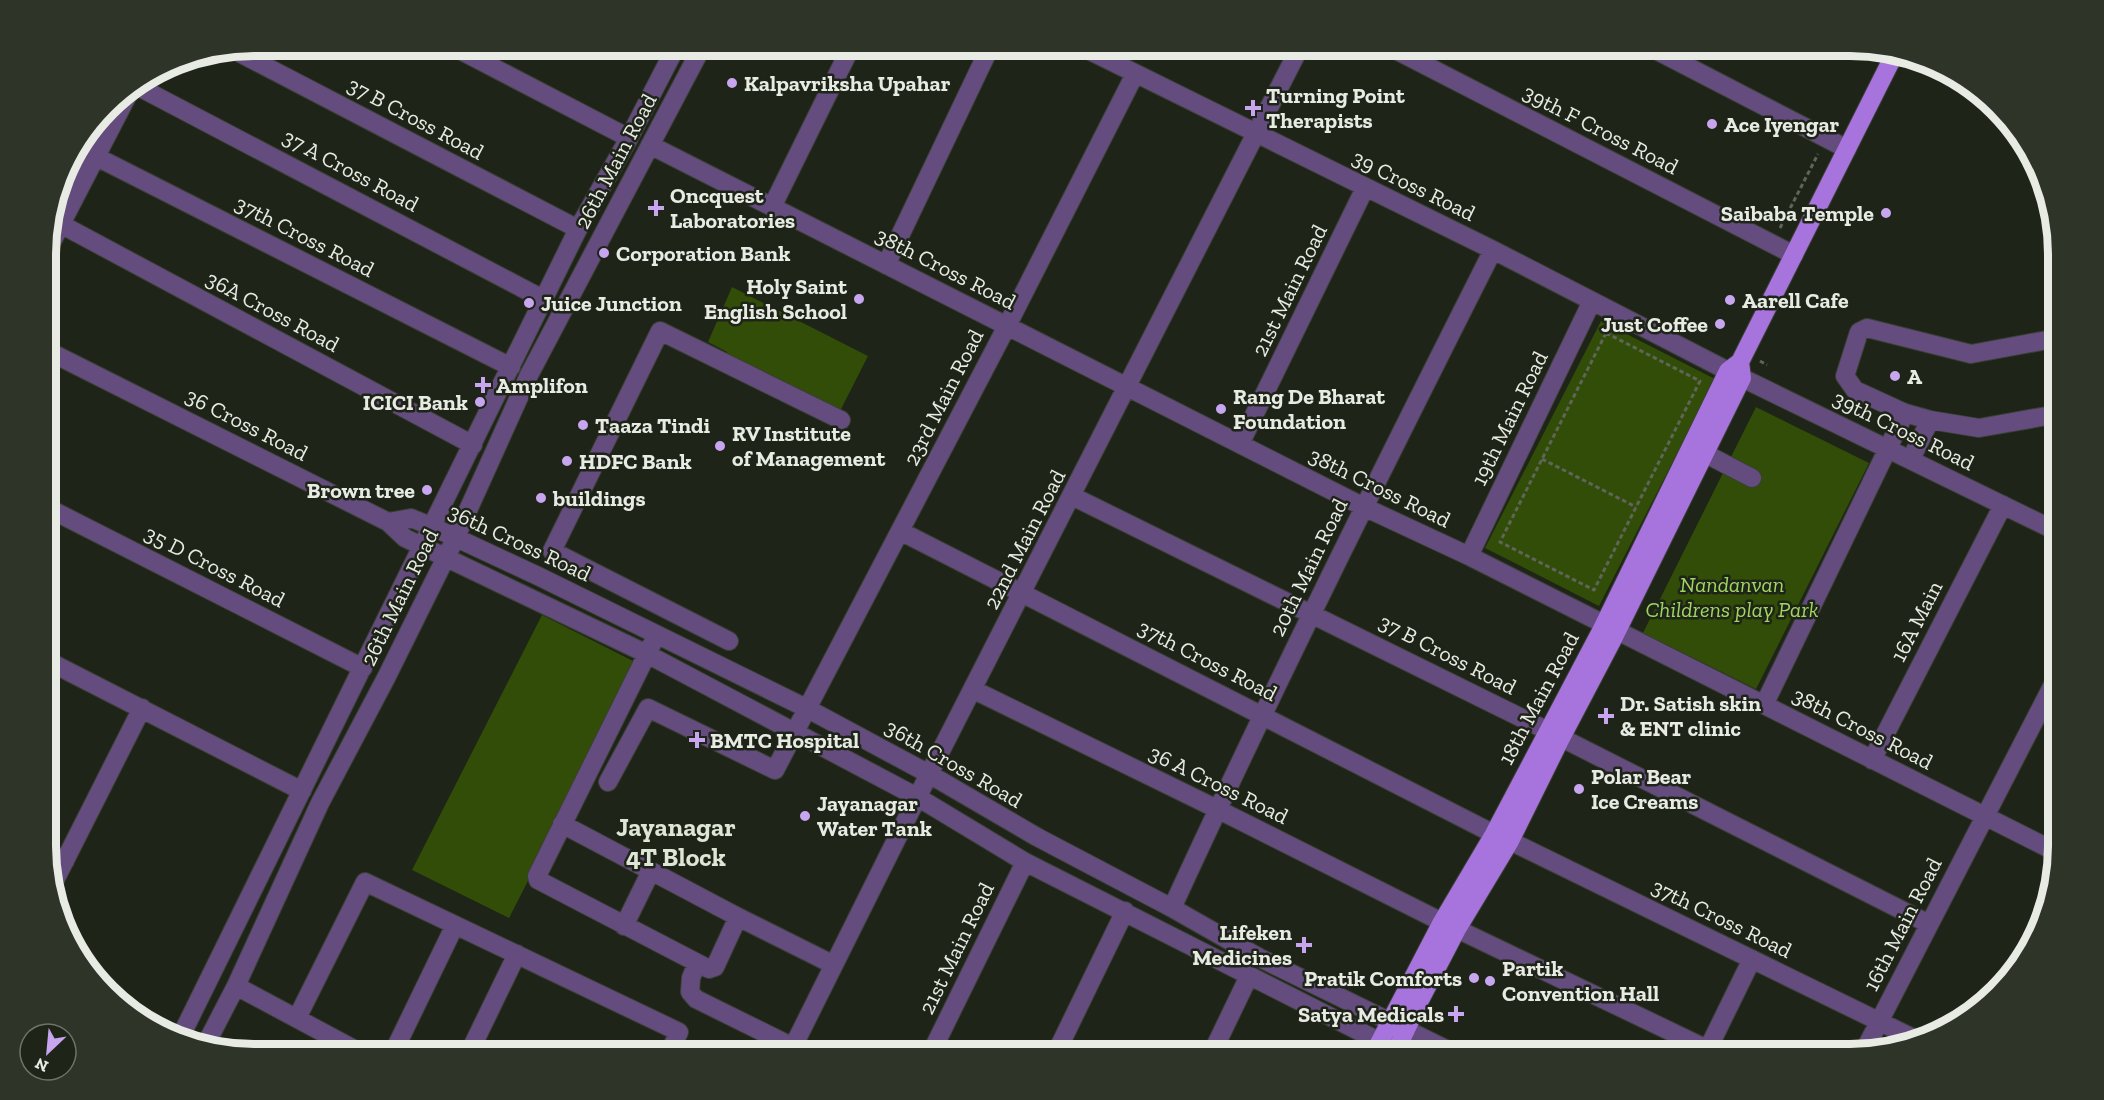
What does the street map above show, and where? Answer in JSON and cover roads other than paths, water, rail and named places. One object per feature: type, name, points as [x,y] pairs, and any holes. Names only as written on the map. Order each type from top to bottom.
[{"type":"main road","name":"18th Main Road","points":[[1610,627],[1704,453],[1794,255],[1892,60]]},
{"type":"main road","name":"18th Main Road","points":[[1380,1044],[1398,1025],[1450,926],[1502,837],[1742,368]]},
{"type":"main road","name":"18th Main Road","points":[[1398,1025],[1399,1044]]},
{"type":"street","name":"37 B Cross Road","points":[[246,56],[578,229]]},
{"type":"street","points":[[471,56],[629,138]]},
{"type":"street","name":"26th Main Road","points":[[183,1031],[543,299],[578,229],[629,138],[666,56]]},
{"type":"street","name":"26th Main Road","points":[[208,1039],[236,986],[320,803],[386,678],[455,539],[529,375],[697,56]]},
{"type":"street","points":[[772,207],[847,56]]},
{"type":"street","points":[[886,265],[986,56]]},
{"type":"street","name":"39 Cross Road","points":[[1100,56],[1593,301],[1742,368]]},
{"type":"street","name":"22nd Main Road","points":[[794,1044],[929,774],[974,690],[1295,56]]},
{"type":"street","name":"39th F Cross Road","points":[[1407,56],[1794,255]]},
{"type":"street","points":[[1667,56],[1847,149]]},
{"type":"street","name":"23rd Main Road","points":[[608,782],[648,708],[775,770],[1007,326],[1135,74]]},
{"type":"street","name":"37 A Cross Road","points":[[142,90],[543,299]]},
{"type":"street","points":[[59,217],[96,157],[125,104]]},
{"type":"street","name":"38th Cross Road","points":[[650,145],[1364,507],[1469,556],[2049,848]]},
{"type":"street","name":"37th Cross Road","points":[[84,151],[511,367]]},
{"type":"street","name":"21st Main Road","points":[[1240,444],[1365,188]]},
{"type":"street","name":"36A Cross Road","points":[[58,223],[473,445]]},
{"type":"street","name":"20th Main Road","points":[[1172,908],[1312,613],[1493,250]]},
{"type":"street","name":"19th Main Road","points":[[1469,556],[1593,301]]},
{"type":"street","points":[[2049,340],[1971,354],[1867,328],[1859,332],[1845,376],[1855,390],[1905,413],[1930,420],[1979,428],[2049,416]]},
{"type":"street","points":[[540,577],[660,331],[840,420]]},
{"type":"street","name":"36 Cross Road","points":[[56,355],[388,522],[405,538],[423,547]]},
{"type":"street","name":"39th Cross Road","points":[[1742,368],[1888,448],[2049,528]]},
{"type":"street","points":[[1764,705],[1905,413]]},
{"type":"street","points":[[1911,459],[1930,420]]},
{"type":"street","points":[[1704,453],[1752,478]]},
{"type":"street","name":"37 B Cross Road","points":[[1072,496],[1312,613],[1929,924]]},
{"type":"street","name":"16A Main","points":[[1872,759],[2003,505]]},
{"type":"street","name":"35 D Cross Road","points":[[56,512],[363,668]]},
{"type":"street","name":"36th Cross Road","points":[[388,522],[411,518],[433,527],[808,709],[1260,958],[1436,1044]]},
{"type":"street","name":"37th Cross Road","points":[[900,531],[1502,837],[1908,1036]]},
{"type":"street","name":"36th Cross Road","points":[[423,547],[647,654],[796,732],[919,798],[1025,862],[1249,976],[1369,1044]]},
{"type":"street","points":[[552,551],[729,641]]},
{"type":"street","points":[[657,635],[562,824],[537,876],[538,880],[709,969],[715,967],[738,917]]},
{"type":"street","points":[[56,665],[302,791]]},
{"type":"street","name":"36 A Cross Road","points":[[974,690],[1690,1044]]},
{"type":"street","name":"16th Main Road","points":[[1867,1044],[2049,691]]},
{"type":"street","points":[[57,875],[142,708]]},
{"type":"street","points":[[562,824],[834,965]]},
{"type":"street","points":[[56,857],[65,861]]},
{"type":"street","name":"21st Main Road","points":[[935,1044],[1025,862]]},
{"type":"street","points":[[624,926],[651,871]]},
{"type":"street","points":[[297,1018],[365,882],[679,1032],[673,1044]]},
{"type":"street","points":[[1060,1044],[1125,911]]},
{"type":"street","points":[[397,1044],[455,925]]},
{"type":"street","points":[[473,1044],[517,954]]},
{"type":"street","points":[[1710,1044],[1752,959]]},
{"type":"street","points":[[697,963],[691,978],[690,992],[696,999],[778,1044]]},
{"type":"street","points":[[1216,1044],[1249,976]]},
{"type":"street","points":[[236,986],[345,1044]]},
{"type":"place","name":"Kalpavriksha Upahar","points":[[732,83]]},
{"type":"place","name":"Turning Point Therapists","points":[[1253,108]]},
{"type":"place","name":"Ace Iyengar","points":[[1712,124]]},
{"type":"place","name":"Oncquest Laboratories","points":[[656,208]]},
{"type":"place","name":"Saibaba Temple","points":[[1886,213]]},
{"type":"place","name":"Corporation Bank","points":[[604,253]]},
{"type":"place","name":"Holy Saint English School","points":[[859,299]]},
{"type":"place","name":"Aarell Cafe","points":[[1730,300]]},
{"type":"place","name":"Juice Junction","points":[[529,303]]},
{"type":"place","name":"Just Coffee","points":[[1720,324]]},
{"type":"place","name":"A","points":[[1895,376]]},
{"type":"place","name":"Amplifon","points":[[483,385]]},
{"type":"place","name":"ICICI Bank","points":[[480,402]]},
{"type":"place","name":"Rang De Bharat Foundation","points":[[1221,409]]},
{"type":"place","name":"Taaza Tindi","points":[[583,425]]},
{"type":"place","name":"RV Institute of Management","points":[[720,446]]},
{"type":"place","name":"HDFC Bank","points":[[567,461]]},
{"type":"place","name":"Brown tree","points":[[427,490]]},
{"type":"place","name":"buildings","points":[[541,498]]},
{"type":"place","name":"Dr. Satish skin & ENT clinic","points":[[1606,716]]},
{"type":"place","name":"BMTC Hospital","points":[[697,740]]},
{"type":"place","name":"Polar Bear Ice Creams","points":[[1579,789]]},
{"type":"place","name":"Jayanagar Water Tank","points":[[805,816]]},
{"type":"place","name":"Lifeken Medicines","points":[[1304,945]]},
{"type":"place","name":"Pratik Comforts","points":[[1474,978]]},
{"type":"place","name":"Partik Convention Hall","points":[[1490,981]]},
{"type":"place","name":"Satya Medicals","points":[[1456,1014]]},
{"type":"district","name":"Jayanagar 4T Block","points":[[676,842]]},
{"type":"park label","name":"Nandanvan Childrens play Park","points":[[1732,596]]}]
